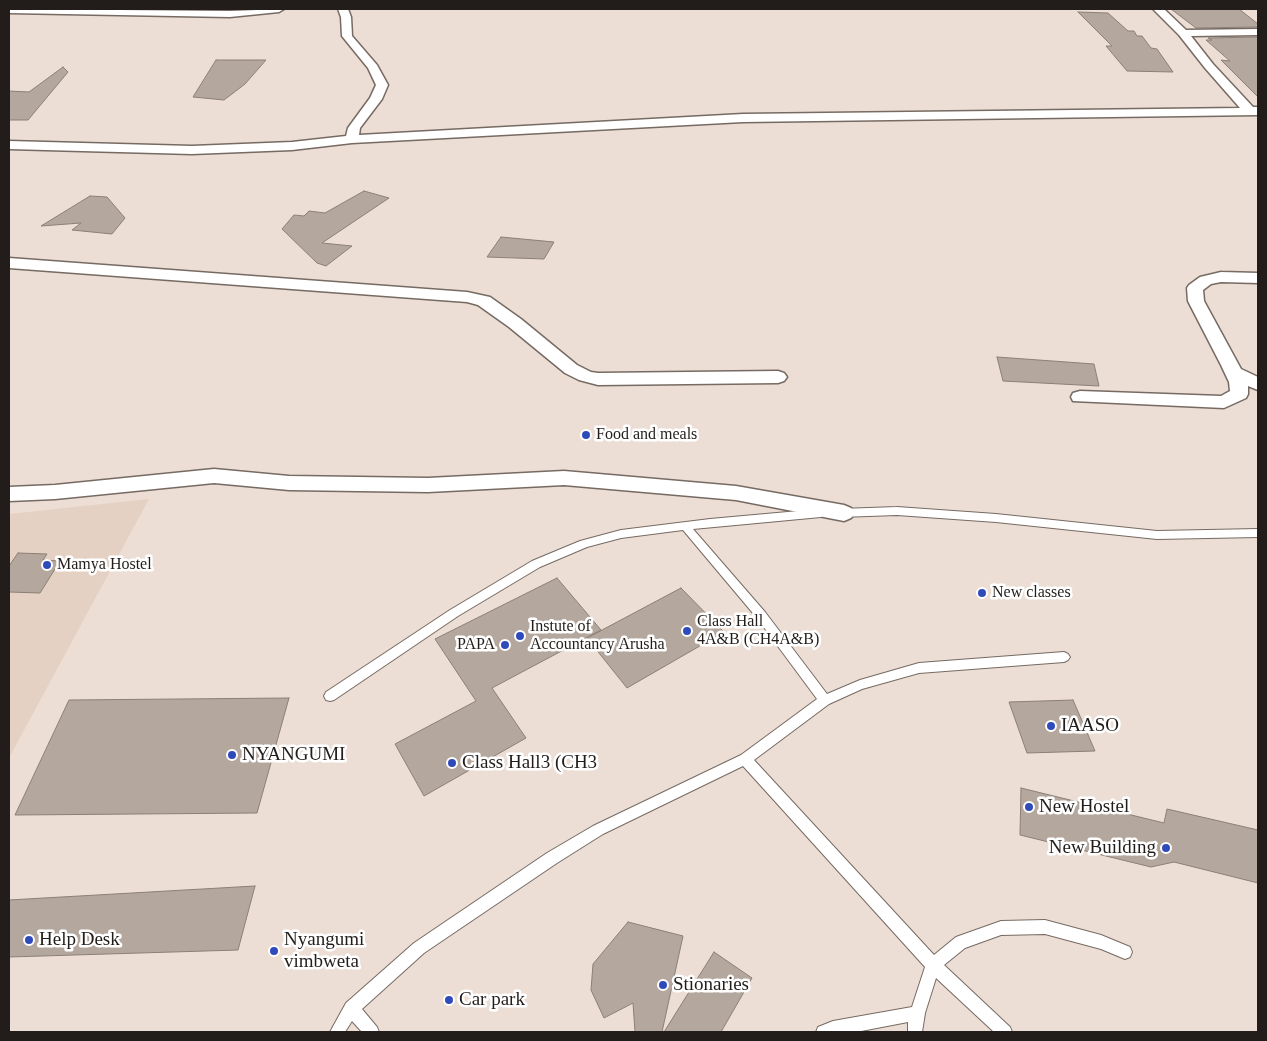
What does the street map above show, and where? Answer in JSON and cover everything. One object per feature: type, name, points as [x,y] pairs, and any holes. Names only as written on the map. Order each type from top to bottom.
[{"type":"street","points":[[9,10],[230,14],[279,9]]},
{"type":"street","points":[[343,9],[348,36],[357,50],[373,67],[382,85],[376,99],[354,128],[352,139]]},
{"type":"street","points":[[1158,9],[1183,33],[1210,66],[1254,111]]},
{"type":"street","points":[[1183,33],[1258,32]]},
{"type":"street","points":[[9,145],[192,150],[292,146],[352,139],[743,118],[1254,111]]},
{"type":"street","points":[[9,263],[467,297],[484,301],[515,323],[572,369],[592,378],[778,377]]},
{"type":"street","points":[[1080,397],[1224,402],[1239,394],[1238,382],[1234,373],[1196,301],[1195,288],[1206,280],[1221,277],[1258,278]]},
{"type":"street","points":[[1234,373],[1258,384]]},
{"type":"street","points":[[9,494],[55,492],[214,476],[289,483],[428,485],[564,478],[736,493],[844,513]]},
{"type":"lane","points":[[330,696],[454,613],[536,564],[584,544],[621,534],[817,513],[897,510],[996,518],[1157,535],[1258,533]]},
{"type":"lane","points":[[685,526],[761,615],[825,700]]},
{"type":"lane","points":[[337,1032],[351,1008],[420,948],[552,858],[598,830],[746,759],[825,700],[860,685],[919,668],[1064,658]]},
{"type":"lane","points":[[746,759],[933,965],[1005,1032]]},
{"type":"lane","points":[[915,1032],[917,1013],[933,965],[961,942],[1001,928],[1045,927],[1101,942],[1125,952]]},
{"type":"lane","points":[[351,1008],[372,1032]]},
{"type":"lane","points":[[823,1032],[917,1013]]},
{"type":"shaded area","points":[[149,499],[9,758],[9,514]]},
{"type":"building","points":[[1171,9],[1239,9],[1258,24],[1258,27],[1196,28]]},
{"type":"building","points":[[1078,12],[1108,13],[1128,31],[1134,31],[1137,36],[1142,36],[1151,48],[1157,49],[1173,72],[1127,71],[1106,46],[1112,46]]},
{"type":"building","points":[[1258,37],[1258,97],[1221,60],[1230,61],[1206,40],[1212,40],[1208,38]]},
{"type":"building","points":[[216,60],[266,60],[245,84],[224,100],[193,97]]},
{"type":"building","points":[[63,67],[68,72],[28,120],[9,120],[9,91],[29,92]]},
{"type":"building","points":[[364,191],[389,198],[322,243],[352,246],[326,266],[317,263],[282,229],[294,215],[304,216],[309,211],[325,213]]},
{"type":"building","points":[[90,196],[107,197],[125,218],[112,234],[72,230],[81,223],[41,226]]},
{"type":"building","points":[[501,237],[554,242],[544,259],[487,257]]},
{"type":"building","points":[[997,357],[1094,364],[1099,386],[1003,381]]},
{"type":"building","points":[[18,553],[47,554],[43,560],[60,561],[40,593],[9,592],[9,566]]},
{"type":"building","points":[[557,578],[601,630],[492,688],[526,738],[424,796],[395,744],[476,701],[435,639]]},
{"type":"building","points":[[681,588],[724,632],[627,688],[587,638]]},
{"type":"building","points":[[289,698],[257,813],[15,815],[69,700]]},
{"type":"building","name":"IAASO","points":[[1073,700],[1095,751],[1027,753],[1009,702]]},
{"type":"building","name":"New Building","points":[[1021,788],[1164,823],[1167,809],[1258,830],[1258,883],[1174,862],[1151,867],[1020,835]]},
{"type":"building","points":[[255,886],[238,950],[9,957],[9,900]]},
{"type":"building","points":[[628,922],[683,936],[662,1032],[635,1032],[633,1003],[604,1018],[591,990],[593,964]]},
{"type":"building","points":[[714,952],[752,978],[721,1032],[664,1032]]},
{"type":"place","name":"Food and meals","points":[[586,435]]},
{"type":"place","name":"Mamya Hostel","points":[[47,565]]},
{"type":"place","name":"New classes","points":[[982,593]]},
{"type":"place","name":"Class Hall 4A&B (CH4A&B)","points":[[687,631]]},
{"type":"place","name":"Instute of Accountancy Arusha","points":[[520,636]]},
{"type":"place","name":"PAPA","points":[[505,645]]},
{"type":"place","name":"IAASO","points":[[1051,726]]},
{"type":"place","name":"NYANGUMI","points":[[232,755]]},
{"type":"place","name":"Class Hall3 (CH3","points":[[452,763]]},
{"type":"place","name":"New Hostel","points":[[1029,807]]},
{"type":"place","name":"New Building","points":[[1166,848]]},
{"type":"place","name":"Help Desk","points":[[29,940]]},
{"type":"place","name":"Nyangumi vimbweta","points":[[274,951]]},
{"type":"place","name":"Stionaries","points":[[663,985]]},
{"type":"place","name":"Car park","points":[[449,1000]]}]
